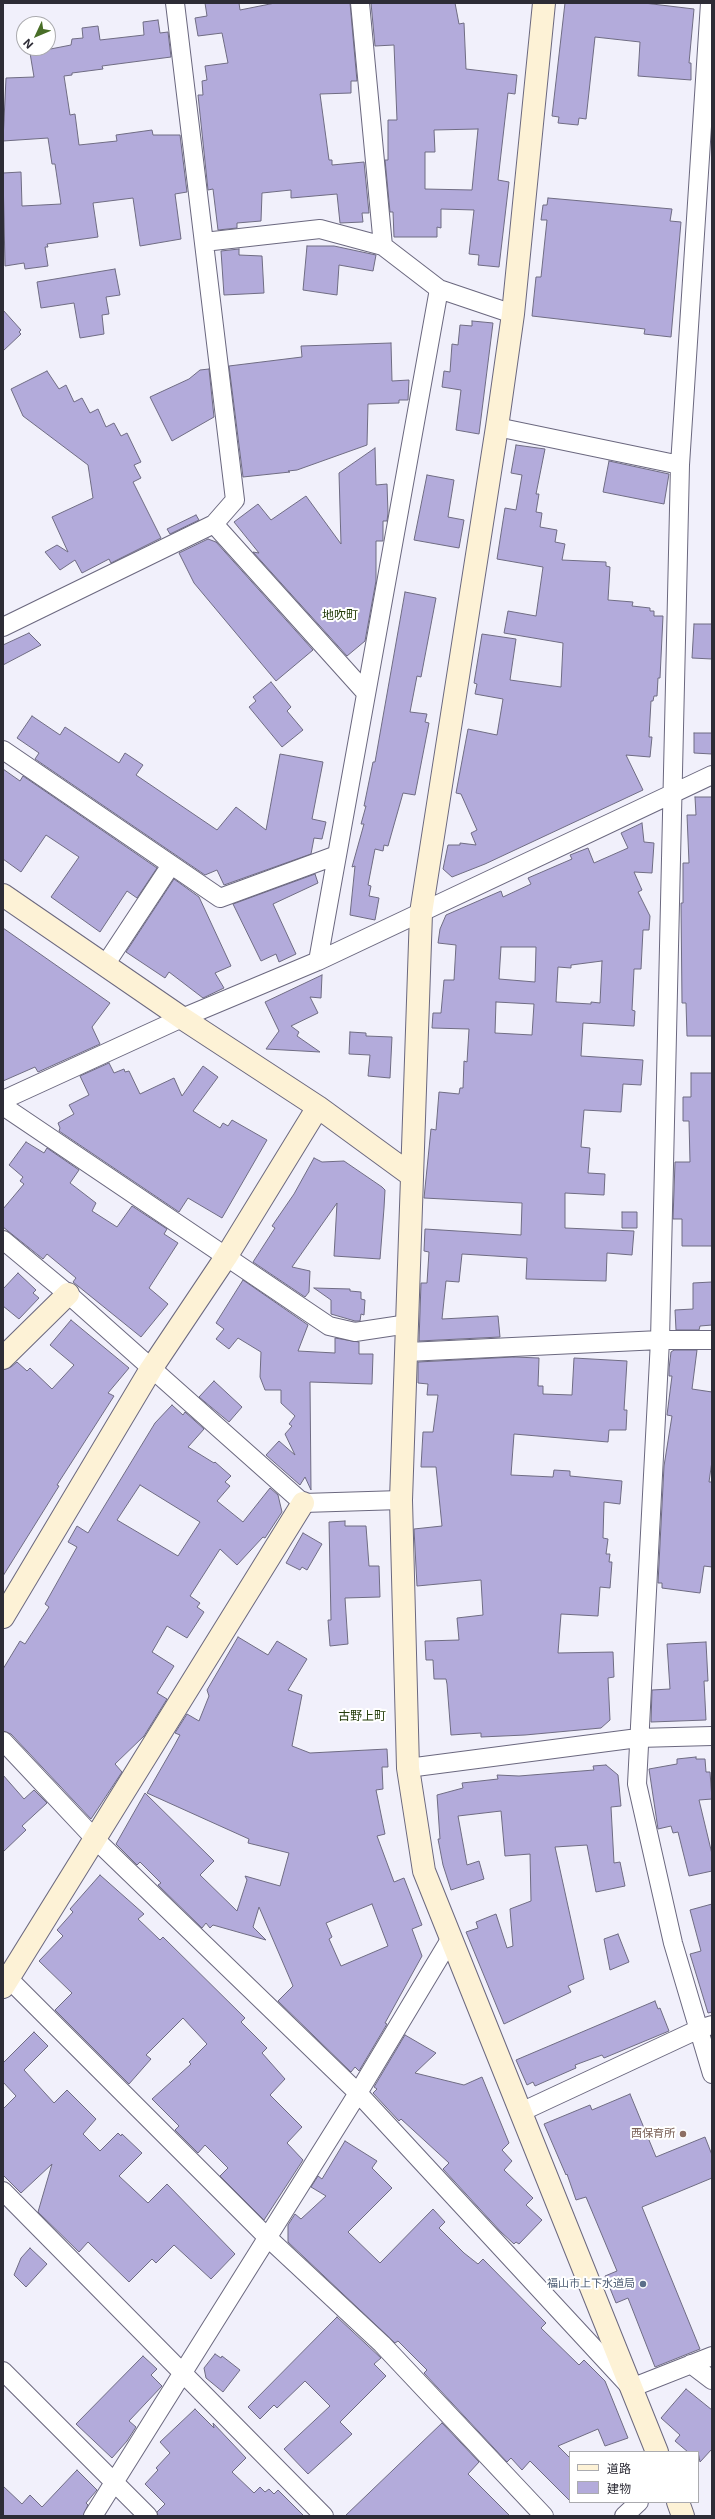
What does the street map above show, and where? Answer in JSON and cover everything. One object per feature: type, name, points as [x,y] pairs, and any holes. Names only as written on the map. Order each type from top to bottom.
[{"type":"street","points":[[3,627],[214,524],[235,500],[175,3]]},
{"type":"street","points":[[360,3],[383,246]]},
{"type":"street","points":[[544,3],[512,314],[497,427],[421,913],[401,1500],[408,1768],[424,1871],[657,2451]]},
{"type":"street","points":[[710,3],[680,465],[660,1340],[638,1738],[637,1784],[673,1942],[705,2027],[712,2074]]},
{"type":"street","points":[[204,242],[320,229],[383,246],[439,289],[512,314]]},
{"type":"street","points":[[318,961],[439,289]]},
{"type":"street","points":[[497,427],[680,465]]},
{"type":"street","points":[[214,524],[366,693]]},
{"type":"street","points":[[3,750],[220,898],[337,855]]},
{"type":"street","points":[[3,1100],[182,1018],[318,961],[712,775]]},
{"type":"street","points":[[104,965],[171,865]]},
{"type":"street","points":[[3,895],[182,1018],[318,1107],[411,1175]]},
{"type":"street","points":[[3,1106],[329,1326],[355,1332],[408,1324]]},
{"type":"street","points":[[3,1617],[151,1369],[226,1256],[318,1107]]},
{"type":"street","points":[[3,1240],[68,1294],[303,1503],[401,1500]]},
{"type":"street","points":[[3,1358],[68,1294]]},
{"type":"street","points":[[407,1352],[660,1340],[712,1340]]},
{"type":"street","points":[[303,1503],[185,1691],[96,1840],[5,1979],[266,2236],[382,2344],[544,2516]]},
{"type":"street","points":[[408,1768],[638,1738],[712,1736]]},
{"type":"street","points":[[3,1741],[96,1840],[358,2093],[631,2388]]},
{"type":"street","points":[[93,2516],[183,2373],[266,2236],[358,2093],[451,1938]]},
{"type":"street","points":[[520,2112],[705,2027]]},
{"type":"street","points":[[3,2191],[324,2516]]},
{"type":"street","points":[[631,2388],[712,2356]]},
{"type":"street","points":[[691,2364],[712,2380]]},
{"type":"street","points":[[3,2371],[148,2516]]},
{"type":"street","points":[[624,2516],[638,2503]]},
{"type":"street","points":[[678,2503],[683,2516]]},
{"type":"building","points":[[205,3],[239,3],[240,10],[275,3],[350,3],[357,81],[351,81],[351,93],[320,94],[329,160],[332,160],[332,165],[364,162],[369,213],[362,213],[363,222],[340,223],[337,194],[291,198],[291,190],[262,193],[261,221],[237,223],[237,228],[218,230],[213,189],[208,190],[198,95],[203,95],[202,81],[207,80],[205,66],[228,63],[222,33],[198,36],[195,18],[207,16]]},
{"type":"building","points":[[371,3],[455,3],[459,24],[464,23],[466,69],[517,75],[515,94],[508,93],[498,180],[509,182],[499,267],[478,265],[479,255],[469,254],[474,210],[441,209],[441,228],[437,227],[437,237],[394,237],[393,212],[390,212],[385,160],[388,160],[388,120],[397,120],[394,45],[375,46]],"holes":[[[478,129],[472,190],[425,189],[425,152],[435,152],[434,130]]]},
{"type":"building","points":[[565,3],[644,3],[694,9],[689,63],[691,63],[691,80],[638,76],[640,42],[595,37],[586,119],[579,118],[578,125],[558,123],[559,117],[552,116]]},
{"type":"building","points":[[158,20],[160,33],[168,32],[171,57],[102,66],[103,69],[72,73],[72,75],[64,76],[70,115],[75,114],[79,145],[117,141],[116,135],[152,130],[153,135],[180,135],[187,192],[175,194],[181,239],[140,246],[133,198],[93,203],[98,237],[47,244],[48,247],[45,247],[48,266],[25,269],[24,263],[5,266],[3,173],[21,172],[22,206],[61,204],[55,164],[52,164],[48,138],[3,141],[6,78],[34,77],[30,56],[56,56],[56,48],[71,45],[72,39],[83,38],[82,28],[98,26],[100,40],[144,35],[143,22]]},
{"type":"building","points":[[548,198],[672,209],[670,221],[681,222],[671,337],[644,334],[645,329],[532,316],[536,277],[541,277],[547,220],[541,220],[543,205],[547,205]]},
{"type":"building","points":[[307,246],[334,246],[376,255],[373,271],[339,265],[337,295],[303,290]]},
{"type":"building","points":[[239,249],[239,255],[262,256],[264,293],[224,295],[221,251]]},
{"type":"building","points":[[115,269],[120,295],[106,297],[109,314],[102,315],[104,334],[80,338],[74,303],[41,308],[37,282]]},
{"type":"building","points":[[3,310],[21,330],[19,332],[21,334],[3,351]]},
{"type":"building","points":[[472,321],[493,323],[479,434],[456,430],[461,390],[442,387],[444,371],[450,372],[452,344],[458,345],[460,325],[472,326]]},
{"type":"building","points":[[391,343],[392,381],[409,380],[408,400],[399,400],[399,403],[368,404],[367,445],[297,470],[288,471],[290,472],[243,477],[229,366],[302,357],[301,346]]},
{"type":"building","points":[[209,369],[214,417],[172,441],[150,397],[189,379],[200,370]]},
{"type":"building","points":[[47,371],[59,389],[66,385],[74,402],[82,398],[90,413],[98,409],[106,427],[114,423],[121,436],[127,433],[141,462],[134,465],[141,478],[133,482],[161,538],[111,563],[109,559],[82,573],[75,560],[60,570],[45,552],[57,545],[68,552],[52,517],[93,498],[88,465],[23,416],[11,389]]},
{"type":"building","points":[[516,445],[545,449],[536,494],[539,494],[536,512],[542,513],[540,527],[557,530],[555,542],[565,544],[562,560],[606,562],[606,566],[610,567],[608,600],[633,602],[632,606],[650,608],[650,611],[654,611],[654,616],[663,616],[660,678],[658,678],[657,696],[654,696],[653,701],[651,701],[649,737],[652,737],[650,757],[626,755],[643,790],[485,864],[452,877],[443,869],[448,845],[460,845],[460,843],[476,845],[471,833],[477,830],[461,794],[456,793],[468,729],[497,735],[503,699],[475,694],[477,684],[474,683],[482,634],[516,639],[510,680],[561,687],[563,643],[504,633],[508,611],[536,616],[543,567],[497,559],[505,508],[516,510],[522,475],[511,473]]},
{"type":"building","points":[[375,448],[376,485],[387,484],[387,521],[383,521],[383,541],[376,541],[376,581],[365,641],[347,656],[253,552],[259,553],[234,522],[258,504],[271,520],[306,496],[341,544],[339,473]]},
{"type":"building","points":[[609,461],[669,474],[664,504],[603,492]]},
{"type":"building","points":[[427,475],[454,480],[448,517],[464,520],[459,548],[414,540]]},
{"type":"building","points":[[196,515],[199,520],[170,534],[167,529]]},
{"type":"building","points":[[208,539],[216,542],[313,650],[276,681],[194,583],[179,553]]},
{"type":"building","points":[[405,592],[436,598],[421,677],[417,676],[410,712],[427,714],[425,722],[429,723],[415,795],[403,793],[388,846],[384,845],[383,851],[375,849],[368,885],[371,886],[369,896],[379,898],[375,920],[350,915],[355,866],[352,867],[364,824],[361,824],[366,806],[364,806],[373,762],[375,762]]},
{"type":"building","points":[[694,624],[712,624],[712,659],[692,658]]},
{"type":"building","points":[[29,633],[41,645],[3,665],[3,645]]},
{"type":"building","points":[[271,682],[291,707],[287,711],[303,730],[282,747],[249,707],[256,701],[253,697]]},
{"type":"building","points":[[32,716],[60,735],[65,727],[119,763],[125,753],[143,765],[136,775],[217,830],[236,807],[266,830],[280,754],[323,762],[312,819],[326,822],[322,839],[314,838],[311,854],[224,885],[217,870],[205,875],[35,759],[39,753],[17,738]]},
{"type":"building","points":[[694,733],[712,733],[712,754],[694,753]]},
{"type":"building","points":[[3,769],[20,781],[23,776],[157,868],[137,898],[127,891],[100,932],[51,897],[79,857],[46,835],[21,872],[3,859]]},
{"type":"building","points":[[695,797],[712,797],[712,1036],[687,1036],[686,1003],[682,1003],[681,903],[683,903],[683,863],[689,863],[687,815],[696,815]]},
{"type":"building","points":[[642,823],[644,842],[654,843],[652,873],[634,872],[642,890],[638,892],[650,916],[649,930],[643,930],[641,969],[634,969],[632,1010],[635,1011],[634,1026],[583,1023],[581,1056],[643,1060],[641,1085],[623,1084],[621,1112],[584,1110],[581,1147],[590,1148],[588,1173],[605,1174],[604,1195],[565,1193],[565,1228],[634,1231],[632,1255],[607,1253],[606,1281],[526,1279],[527,1258],[462,1254],[459,1282],[446,1281],[442,1319],[498,1316],[500,1337],[419,1341],[421,1283],[427,1283],[429,1252],[424,1251],[425,1229],[521,1235],[522,1203],[424,1198],[431,1129],[436,1130],[439,1092],[459,1094],[460,1088],[463,1088],[464,1061],[467,1062],[469,1029],[432,1028],[433,1013],[441,1013],[444,980],[454,980],[456,945],[438,943],[440,929],[446,915],[501,891],[503,897],[531,884],[528,878],[572,859],[570,855],[588,848],[594,863],[628,848],[621,833]],"holes":[[[501,947],[536,947],[535,982],[499,979]],[[602,961],[600,1003],[591,1002],[591,1004],[556,1002],[558,967],[571,968],[571,965]],[[496,1002],[534,1004],[532,1035],[495,1033]]]},
{"type":"building","points":[[315,874],[318,883],[273,904],[296,954],[279,962],[276,954],[261,961],[233,904]]},
{"type":"building","points":[[174,879],[199,897],[231,966],[215,973],[224,988],[203,998],[169,972],[165,978],[126,952]]},
{"type":"building","points":[[3,928],[110,1003],[92,1027],[100,1044],[38,1072],[35,1067],[3,1081]]},
{"type":"building","points":[[322,975],[321,998],[310,997],[318,1013],[291,1026],[299,1032],[297,1036],[320,1052],[266,1049],[279,1031],[265,1002]]},
{"type":"building","points":[[350,1032],[366,1033],[366,1036],[392,1037],[390,1078],[368,1076],[370,1055],[349,1054]]},
{"type":"building","points":[[109,1063],[114,1073],[124,1069],[125,1072],[129,1071],[140,1094],[174,1078],[182,1096],[203,1066],[218,1077],[193,1111],[220,1128],[223,1123],[228,1126],[232,1120],[267,1140],[222,1218],[188,1198],[179,1212],[59,1131],[60,1128],[58,1123],[74,1114],[69,1105],[89,1095],[80,1076]]},
{"type":"building","points":[[691,1073],[712,1073],[712,1246],[682,1246],[682,1219],[673,1219],[675,1162],[690,1162],[689,1121],[683,1121],[683,1097],[691,1097]]},
{"type":"building","points":[[26,1142],[44,1153],[47,1148],[79,1170],[70,1183],[96,1203],[92,1211],[117,1227],[132,1206],[167,1229],[164,1234],[178,1243],[149,1288],[168,1304],[141,1337],[73,1282],[76,1278],[47,1254],[43,1259],[3,1227],[3,1209],[24,1184],[20,1181],[23,1177],[9,1165]]},
{"type":"building","points":[[314,1158],[322,1162],[344,1161],[382,1187],[385,1190],[384,1208],[380,1259],[334,1256],[337,1203],[292,1267],[310,1271],[309,1292],[305,1297],[253,1262],[275,1228],[272,1226],[294,1194]]},
{"type":"building","points":[[622,1212],[637,1212],[637,1228],[622,1228]]},
{"type":"building","points":[[18,1273],[36,1290],[33,1293],[39,1298],[19,1319],[3,1306],[3,1289]]},
{"type":"building","points":[[243,1280],[308,1325],[298,1351],[335,1353],[335,1338],[359,1342],[359,1354],[373,1354],[372,1384],[310,1382],[311,1490],[305,1477],[300,1485],[266,1455],[279,1441],[295,1455],[285,1434],[292,1426],[289,1424],[295,1416],[281,1403],[281,1390],[265,1390],[260,1377],[261,1352],[238,1338],[229,1349],[216,1339],[224,1329],[216,1323]]},
{"type":"building","points":[[712,1282],[712,1325],[700,1326],[699,1330],[676,1330],[675,1310],[693,1309],[693,1283]]},
{"type":"building","points":[[314,1288],[350,1289],[350,1291],[361,1292],[361,1299],[365,1300],[364,1315],[361,1314],[360,1321],[355,1321],[331,1314],[331,1300]]},
{"type":"building","points":[[71,1320],[129,1368],[108,1393],[114,1396],[57,1485],[59,1486],[3,1576],[3,1370],[11,1367],[17,1362],[27,1371],[30,1368],[52,1389],[74,1365],[50,1345]]},
{"type":"building","points":[[674,1350],[697,1350],[692,1389],[712,1392],[712,1461],[709,1482],[712,1482],[712,1567],[704,1566],[700,1593],[662,1588],[662,1583],[658,1583],[664,1466],[672,1416],[667,1415],[672,1376],[669,1376],[669,1369],[671,1352]]},
{"type":"building","points":[[514,1357],[539,1358],[538,1386],[543,1386],[543,1394],[572,1395],[574,1358],[627,1361],[624,1410],[627,1410],[626,1430],[609,1430],[608,1442],[514,1434],[511,1475],[553,1477],[554,1470],[570,1471],[570,1476],[622,1481],[620,1504],[604,1502],[603,1538],[608,1539],[606,1554],[610,1554],[609,1562],[612,1562],[610,1588],[600,1587],[598,1616],[561,1614],[558,1653],[613,1652],[614,1677],[608,1678],[610,1720],[601,1728],[525,1735],[481,1737],[481,1733],[451,1735],[446,1679],[434,1679],[433,1660],[426,1660],[425,1641],[459,1640],[457,1618],[483,1615],[481,1580],[417,1586],[414,1529],[442,1526],[436,1467],[421,1467],[423,1432],[433,1432],[438,1395],[427,1395],[428,1384],[418,1383],[418,1362]]},
{"type":"building","points":[[214,1381],[242,1407],[229,1422],[199,1397]]},
{"type":"building","points":[[172,1405],[183,1415],[185,1412],[204,1429],[188,1447],[214,1463],[215,1462],[231,1476],[225,1482],[230,1486],[217,1501],[243,1522],[270,1488],[278,1495],[282,1512],[265,1538],[263,1537],[237,1565],[220,1549],[190,1596],[200,1603],[197,1607],[204,1612],[187,1638],[167,1626],[152,1652],[174,1666],[157,1693],[167,1699],[144,1736],[115,1764],[122,1772],[91,1819],[11,1734],[3,1731],[3,1669],[20,1641],[25,1644],[49,1607],[45,1604],[77,1547],[68,1542],[77,1526],[88,1533],[155,1423]],"holes":[[[140,1485],[200,1522],[178,1556],[117,1520]]]},
{"type":"building","points":[[345,1521],[345,1526],[366,1526],[369,1566],[379,1566],[380,1597],[345,1598],[348,1644],[330,1646],[328,1620],[331,1620],[329,1522]]},
{"type":"building","points":[[303,1533],[322,1544],[307,1570],[302,1567],[300,1570],[286,1563]]},
{"type":"building","points":[[238,1637],[268,1655],[277,1641],[307,1659],[288,1690],[302,1695],[292,1746],[310,1753],[387,1749],[388,1767],[382,1767],[383,1789],[376,1790],[385,1834],[377,1836],[394,1882],[404,1878],[422,1925],[412,1929],[422,1956],[385,2023],[387,2024],[359,2071],[355,2067],[351,2072],[278,2001],[293,1986],[259,1907],[253,1927],[266,1940],[213,1925],[210,1928],[206,1923],[202,1928],[158,1885],[161,1883],[140,1862],[137,1865],[116,1844],[145,1793],[214,1861],[200,1875],[237,1911],[247,1880],[245,1876],[280,1886],[289,1853],[248,1843],[249,1839],[147,1793],[180,1735],[175,1733],[187,1714],[199,1721],[209,1696],[207,1690]],"holes":[[[372,1904],[388,1946],[341,1966],[329,1939],[332,1937],[326,1923]]]},
{"type":"building","points":[[706,1642],[708,1681],[704,1681],[706,1720],[651,1722],[652,1690],[670,1689],[667,1644]]},
{"type":"building","points":[[696,1757],[696,1759],[705,1759],[706,1772],[710,1772],[712,1799],[699,1800],[712,1854],[712,1871],[689,1876],[678,1832],[673,1833],[671,1826],[658,1829],[649,1769],[677,1764],[677,1759]]},
{"type":"building","points":[[606,1765],[618,1775],[621,1806],[611,1807],[614,1863],[620,1862],[625,1886],[596,1892],[587,1845],[555,1847],[584,1979],[568,1986],[571,1992],[504,2024],[466,1932],[478,1928],[476,1922],[496,1914],[507,1948],[513,1946],[510,1909],[531,1901],[530,1854],[505,1856],[501,1811],[458,1816],[467,1865],[479,1861],[484,1879],[451,1890],[443,1865],[438,1839],[440,1839],[437,1795],[463,1788],[462,1783],[498,1779],[497,1775],[519,1776],[594,1770],[593,1766]]},
{"type":"building","points":[[3,1775],[24,1799],[34,1790],[47,1803],[22,1826],[26,1830],[3,1852]]},
{"type":"building","points":[[100,1875],[144,1914],[138,1919],[160,1940],[163,1937],[245,2018],[241,2022],[267,2048],[262,2053],[285,2079],[270,2095],[302,2127],[287,2143],[303,2160],[264,2220],[220,2176],[228,2168],[205,2145],[198,2153],[175,2130],[179,2126],[152,2099],[191,2064],[189,2062],[207,2044],[183,2018],[146,2055],[151,2059],[129,2084],[55,2010],[72,1993],[39,1961],[63,1936],[57,1930],[73,1912],[70,1909]]},
{"type":"building","points":[[712,1904],[712,2012],[708,2013],[690,1954],[701,1951],[690,1910]]},
{"type":"building","points":[[618,1934],[629,1962],[610,1970],[604,1939]]},
{"type":"building","points":[[655,2001],[658,2009],[660,2008],[669,2031],[604,2058],[602,2055],[575,2065],[576,2068],[535,2086],[533,2082],[527,2085],[516,2060]]},
{"type":"building","points":[[34,2032],[48,2046],[24,2070],[54,2103],[67,2090],[96,2119],[83,2134],[100,2151],[118,2133],[121,2136],[122,2134],[142,2153],[119,2176],[148,2203],[167,2184],[235,2254],[211,2279],[174,2245],[156,2263],[152,2259],[129,2282],[88,2242],[79,2252],[38,2212],[52,2164],[21,2193],[3,2175],[3,2109],[16,2096],[3,2082],[3,2063]]},
{"type":"building","points":[[405,2035],[436,2053],[415,2073],[464,2085],[482,2077],[509,2143],[502,2150],[512,2161],[504,2170],[533,2198],[526,2205],[542,2220],[519,2244],[516,2242],[514,2244],[501,2232],[443,2169],[449,2163],[401,2119],[399,2121],[373,2093],[377,2089],[374,2087]]},
{"type":"building","points":[[630,2094],[656,2157],[705,2137],[712,2155],[712,2178],[642,2207],[700,2349],[655,2367],[628,2298],[616,2303],[605,2276],[617,2271],[586,2197],[576,2200],[567,2174],[566,2175],[544,2124],[590,2105],[592,2110]]},
{"type":"building","points":[[345,2141],[377,2161],[372,2168],[392,2188],[348,2232],[380,2263],[433,2209],[445,2222],[439,2228],[464,2253],[478,2264],[483,2259],[546,2323],[541,2328],[579,2365],[584,2360],[605,2381],[628,2438],[605,2446],[598,2429],[558,2446],[569,2457],[569,2500],[530,2461],[522,2470],[511,2458],[507,2462],[424,2373],[427,2370],[398,2341],[395,2343],[288,2242],[288,2225],[295,2214],[301,2219],[326,2196],[311,2187],[318,2176],[322,2179]]},
{"type":"building","points":[[30,2248],[47,2264],[26,2287],[14,2275],[21,2258]]},
{"type":"building","points":[[337,2317],[381,2358],[374,2364],[386,2376],[340,2422],[352,2434],[308,2474],[284,2449],[330,2406],[305,2381],[277,2408],[274,2405],[260,2419],[248,2407]]},
{"type":"building","points":[[215,2354],[221,2358],[222,2356],[240,2370],[223,2392],[206,2378],[204,2368]]},
{"type":"building","points":[[143,2356],[157,2369],[151,2375],[162,2386],[129,2421],[136,2427],[127,2441],[112,2458],[76,2424]]},
{"type":"building","points":[[686,2389],[712,2410],[712,2449],[700,2462],[699,2451],[687,2451],[675,2441],[680,2435],[661,2418]]},
{"type":"building","points":[[195,2409],[214,2428],[213,2423],[246,2458],[232,2472],[254,2493],[260,2487],[265,2492],[269,2489],[274,2494],[278,2490],[304,2516],[158,2516],[157,2512],[165,2504],[145,2484],[158,2470],[156,2468],[170,2453],[160,2442]]},
{"type":"building","points":[[442,2423],[479,2462],[468,2474],[510,2516],[345,2516]]},
{"type":"building","points":[[77,2470],[97,2490],[86,2503],[88,2505],[83,2516],[3,2516],[3,2486],[22,2504],[30,2495],[42,2507]]},
{"type":"place","name":"西保育所","points":[[683,2134]]},
{"type":"place","name":"福山市上下水道局","points":[[643,2284]]},
{"type":"district","name":"地吹町","points":[[340,615]]},
{"type":"district","name":"古野上町","points":[[362,1716]]}]
